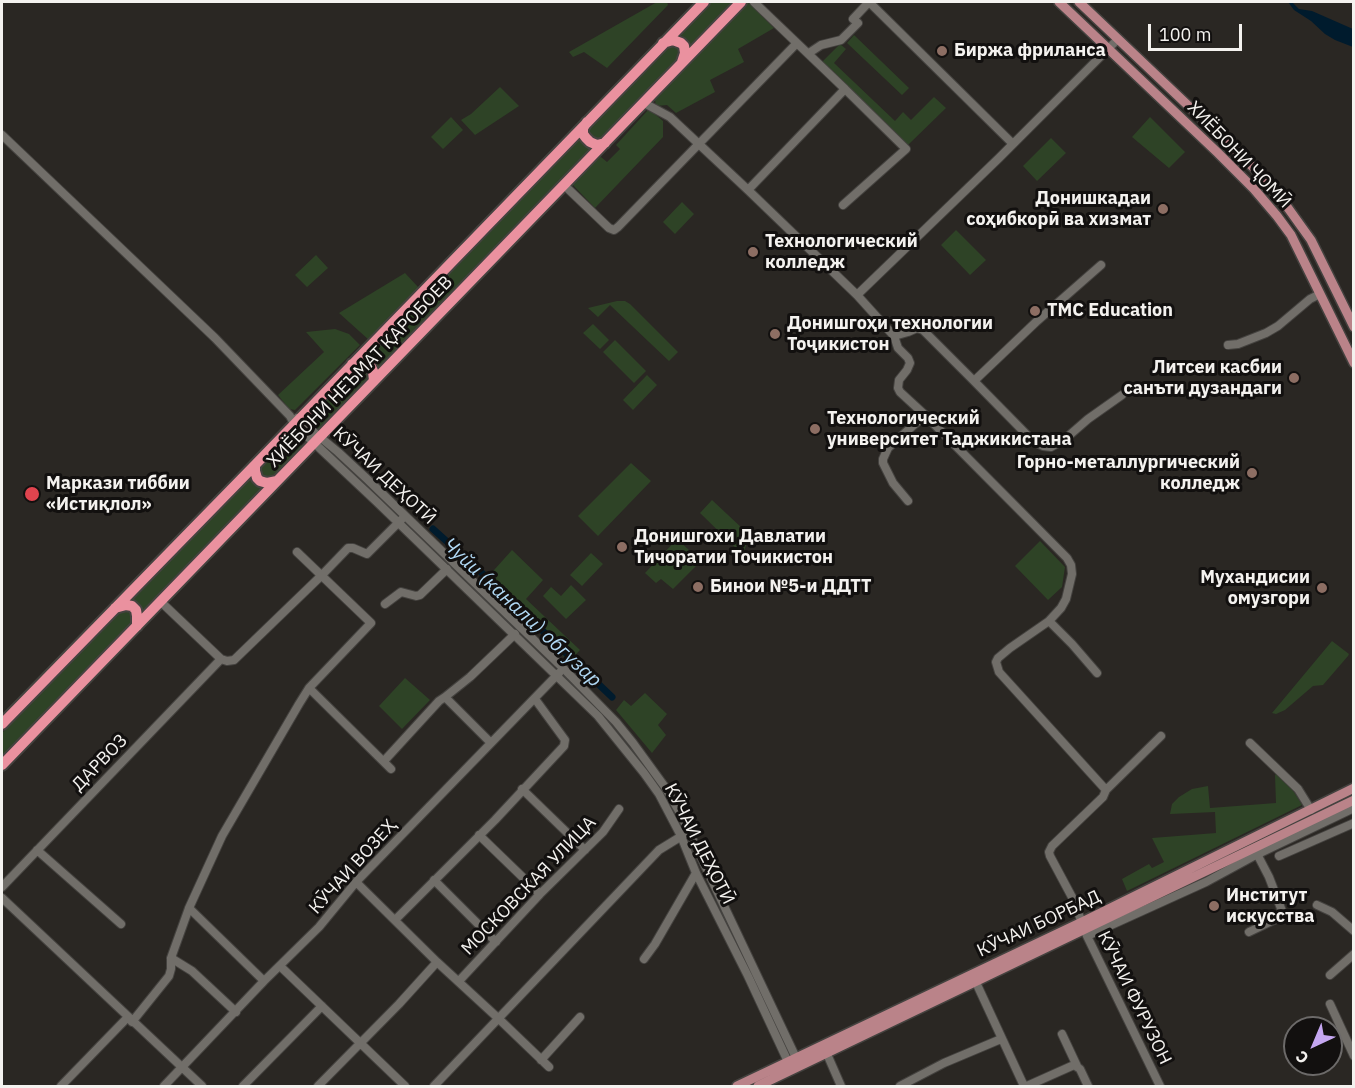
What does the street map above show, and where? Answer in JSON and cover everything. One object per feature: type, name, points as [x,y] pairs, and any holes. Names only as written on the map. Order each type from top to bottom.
[{"type":"highway","name":"ХИЁБОНИ НЕЪМАТ ҚАРОБОЕВ","points":[[2,724],[255,465],[294,420],[704,2]]},
{"type":"highway","name":"ХИЁБОНИ НЕЪМАТ ҚАРОБОЕВ","points":[[2,765],[741,2]]},
{"type":"highway","points":[[663,43],[673,40],[684,46],[686,53],[682,63]]},
{"type":"highway","points":[[589,120],[583,128],[583,134],[590,142],[597,145],[605,143]]},
{"type":"highway","points":[[351,364],[362,361],[370,365],[374,381]]},
{"type":"highway","points":[[255,465],[257,478],[260,481],[267,483],[277,480]]},
{"type":"highway","points":[[114,608],[132,606],[136,610],[136,626]]},
{"type":"main road","name":"ХИЁБОНИ ҶОМӢ","points":[[1059,2],[1218,153],[1278,216],[1291,235],[1353,363]]},
{"type":"main road","name":"ХИЁБОНИ ҶОМӢ","points":[[1079,2],[1256,170],[1283,201],[1311,240],[1353,327]]},
{"type":"main road","name":"КӮЧАИ БОРБАД","points":[[1085,929],[1353,788]]},
{"type":"main road","name":"КӮЧАИ БОРБАД","points":[[758,1086],[794,1064],[974,977],[1255,851],[1353,800]]},
{"type":"main road","name":"КӮЧАИ БОРБАД","points":[[737,1086],[827,1054],[974,977]]},
{"type":"street","points":[[754,2],[906,149],[843,205]]},
{"type":"street","points":[[809,53],[820,45],[841,40],[858,23],[854,19],[869,2],[1013,144]]},
{"type":"street","points":[[857,295],[1118,39]]},
{"type":"street","points":[[564,185],[609,228],[614,230],[797,43]]},
{"type":"street","points":[[748,190],[845,89]]},
{"type":"street","points":[[644,103],[670,117],[699,143],[857,295],[894,336],[898,348],[908,358],[910,363],[899,381],[900,392],[1067,558],[1072,574],[1066,599],[1061,608],[1049,621],[998,658],[996,662],[999,672],[1106,790],[1161,736]]},
{"type":"street","name":"КӮЧАИ ДЕҲОТӢ","points":[[2,135],[215,338],[294,420],[359,472],[616,722],[668,793],[685,834],[794,1064]]},
{"type":"street","points":[[974,381],[1036,322],[1101,266]]},
{"type":"street","points":[[1228,345],[1238,344],[1271,330],[1318,295]]},
{"type":"street","points":[[894,336],[918,328],[923,330],[1034,441],[1043,446],[1051,447],[1065,439],[1122,395]]},
{"type":"street","points":[[908,501],[893,483],[883,459],[888,448],[925,415]]},
{"type":"street","name":"КӮЧАИ ДЕҲОТӢ","points":[[317,440],[598,716],[638,764],[685,834],[696,873],[794,1064]]},
{"type":"street","points":[[160,601],[221,659],[234,660],[348,548],[367,554],[405,516]]},
{"type":"street","points":[[61,1086],[129,1020],[169,976],[171,958],[189,908],[222,837],[309,688],[371,623],[297,552]]},
{"type":"street","points":[[386,604],[401,592],[420,595],[447,569]]},
{"type":"street","points":[[1049,621],[1097,673]]},
{"type":"street","points":[[384,761],[439,701],[470,677],[515,634]]},
{"type":"street","name":"ДАРВОЗ","points":[[2,887],[221,659]]},
{"type":"street","name":"КӮЧАИ ВОЗЕҲ","points":[[164,1086],[319,927],[356,882],[564,669]]},
{"type":"street","points":[[309,688],[391,769]]},
{"type":"street","points":[[445,697],[491,743]]},
{"type":"street","points":[[395,920],[495,820],[566,743],[535,699]]},
{"type":"street","points":[[1250,744],[1298,789],[1311,810]]},
{"type":"street","points":[[522,789],[585,850]]},
{"type":"street","name":"КӮЧАИ ФУРУЗОН","points":[[1106,790],[1103,797],[1052,846],[1049,852],[1160,1086]]},
{"type":"street","points":[[1250,932],[1278,918],[1282,911],[1269,877],[1255,851],[1353,808]]},
{"type":"street","name":"МОСКОВСКАЯ УЛИЦА","points":[[459,981],[540,894],[603,832],[619,809]]},
{"type":"street","points":[[1279,856],[1353,823]]},
{"type":"street","points":[[434,1086],[659,850],[685,834]]},
{"type":"street","points":[[479,835],[540,894]]},
{"type":"street","points":[[37,850],[121,924]]},
{"type":"street","points":[[644,959],[696,873]]},
{"type":"street","points":[[434,880],[496,942]]},
{"type":"street","points":[[356,882],[549,1067]]},
{"type":"street","points":[[2,898],[129,1020],[202,1086]]},
{"type":"street","points":[[1317,905],[1332,912],[1353,931]]},
{"type":"street","points":[[189,908],[264,981]]},
{"type":"street","points":[[1330,975],[1353,954]]},
{"type":"street","points":[[171,958],[192,971],[236,1012]]},
{"type":"street","points":[[318,1086],[437,962]]},
{"type":"street","points":[[280,966],[405,1086]]},
{"type":"street","points":[[974,977],[1001,1039],[1026,1086],[1071,1066],[1077,1066]]},
{"type":"street","points":[[1330,1004],[1353,1056]]},
{"type":"street","points":[[243,1086],[322,1005]]},
{"type":"street","points":[[541,1060],[580,1017]]},
{"type":"street","points":[[1062,1034],[1088,1086]]},
{"type":"street","points":[[900,1086],[944,1063],[1001,1039]]},
{"type":"street","points":[[827,1054],[841,1086]]},
{"type":"green space","points":[[657,2],[667,2],[668,5],[607,68],[584,52],[573,57],[569,52]]},
{"type":"green space","points":[[711,2],[734,2],[691,45],[679,34]]},
{"type":"green space","points":[[748,2],[774,28],[738,49],[744,62],[710,80],[715,92],[676,113],[667,105],[656,106],[655,100]]},
{"type":"green space","points":[[854,35],[909,88],[902,95],[847,43]]},
{"type":"green space","points":[[672,42],[684,52],[599,141],[588,135],[587,129]]},
{"type":"green space","points":[[840,44],[846,49],[834,63],[895,121],[903,112],[911,120],[934,97],[946,108],[908,145],[822,62]]},
{"type":"green space","points":[[500,87],[519,106],[475,135],[461,120],[471,114]]},
{"type":"green space","points":[[649,109],[663,121],[663,137],[595,208],[572,184],[596,158],[601,157],[607,162],[620,149],[616,145]]},
{"type":"green space","points":[[451,117],[463,130],[443,149],[431,137]]},
{"type":"green space","points":[[1150,117],[1185,152],[1169,168],[1132,137]]},
{"type":"green space","points":[[580,137],[581,142],[591,149],[377,369],[366,358]]},
{"type":"green space","points":[[1051,138],[1066,153],[1037,181],[1023,166]]},
{"type":"green space","points":[[682,202],[694,214],[675,234],[663,222]]},
{"type":"green space","points":[[956,230],[986,260],[970,275],[941,245]]},
{"type":"green space","points":[[316,255],[328,268],[307,287],[295,275]]},
{"type":"green space","points":[[405,273],[419,288],[369,340],[339,313]]},
{"type":"green space","points":[[617,301],[630,304],[678,352],[669,361],[610,305],[598,317],[588,308]]},
{"type":"green space","points":[[593,324],[609,340],[600,349],[583,333]]},
{"type":"green space","points":[[335,329],[349,334],[360,345],[295,410],[289,409],[278,395],[324,352],[306,332]]},
{"type":"green space","points":[[615,340],[646,371],[634,383],[603,352]]},
{"type":"green space","points":[[357,367],[363,368],[368,378],[319,430],[307,419]]},
{"type":"green space","points":[[647,375],[657,385],[633,410],[623,400]]},
{"type":"green space","points":[[291,435],[303,447],[271,479],[266,480],[258,470]]},
{"type":"green space","points":[[631,463],[651,481],[598,536],[578,516]]},
{"type":"green space","points":[[252,475],[264,487],[142,612],[135,602],[130,601]]},
{"type":"green space","points":[[712,500],[743,529],[748,539],[743,555],[700,513]]},
{"type":"green space","points":[[677,539],[701,561],[673,589],[661,579],[656,583],[645,573]]},
{"type":"green space","points":[[1040,541],[1065,567],[1062,587],[1048,600],[1015,566]]},
{"type":"green space","points":[[512,550],[543,580],[526,599],[580,650],[569,662],[486,579]]},
{"type":"green space","points":[[591,553],[603,564],[582,586],[570,575]]},
{"type":"green space","points":[[571,585],[586,600],[566,619],[543,596],[551,587],[561,596]]},
{"type":"green space","points":[[123,610],[131,613],[133,617],[131,624],[2,757],[2,733]]},
{"type":"green space","points":[[1332,641],[1349,654],[1348,656],[1323,685],[1313,686],[1285,710],[1276,714],[1272,713]]},
{"type":"green space","points":[[405,678],[430,700],[402,729],[379,706]]},
{"type":"green space","points":[[645,693],[667,714],[658,725],[666,735],[652,753],[616,710],[624,700],[631,706]]},
{"type":"green space","points":[[1277,773],[1302,805],[1127,891],[1122,879],[1149,864],[1152,868],[1164,862],[1152,838],[1216,833],[1215,812],[1170,814],[1172,804],[1179,797],[1192,789],[1208,786],[1210,808],[1276,803],[1275,775]]},
{"type":"water","points":[[1288,2],[1292,2],[1299,9],[1312,11],[1353,29],[1353,47],[1325,34],[1294,10]]},
{"type":"waterway","name":"Чуйи (канали) обгузар","points":[[433,529],[612,697]]},
{"type":"place","name":"Биржа фриланса","points":[[942,51]]},
{"type":"place","name":"Донишкадаи соҳибкорӣ ва хизмат","points":[[1163,209]]},
{"type":"place","name":"Технологический колледж","points":[[753,252]]},
{"type":"place","name":"TMC Education","points":[[1035,311]]},
{"type":"place","name":"Донишгоҳи технологии Тоҷикистон","points":[[775,334]]},
{"type":"place","name":"Литсеи касбии санъти дузандаги","points":[[1294,378]]},
{"type":"place","name":"Технологический университет Таджикистана","points":[[815,429]]},
{"type":"place","name":"Горно-металлургический колледж","points":[[1252,473]]},
{"type":"place","name":"Маркази тиббии «Истиқлол»","points":[[32,494]]},
{"type":"place","name":"Донишгохи Давлатии Тичоратии Точикистон","points":[[622,547]]},
{"type":"place","name":"Бинои №5-и ДДТТ","points":[[698,587]]},
{"type":"place","name":"Мухандисии омузгори","points":[[1322,588]]},
{"type":"place","name":"Институт искусства","points":[[1214,906]]}]
